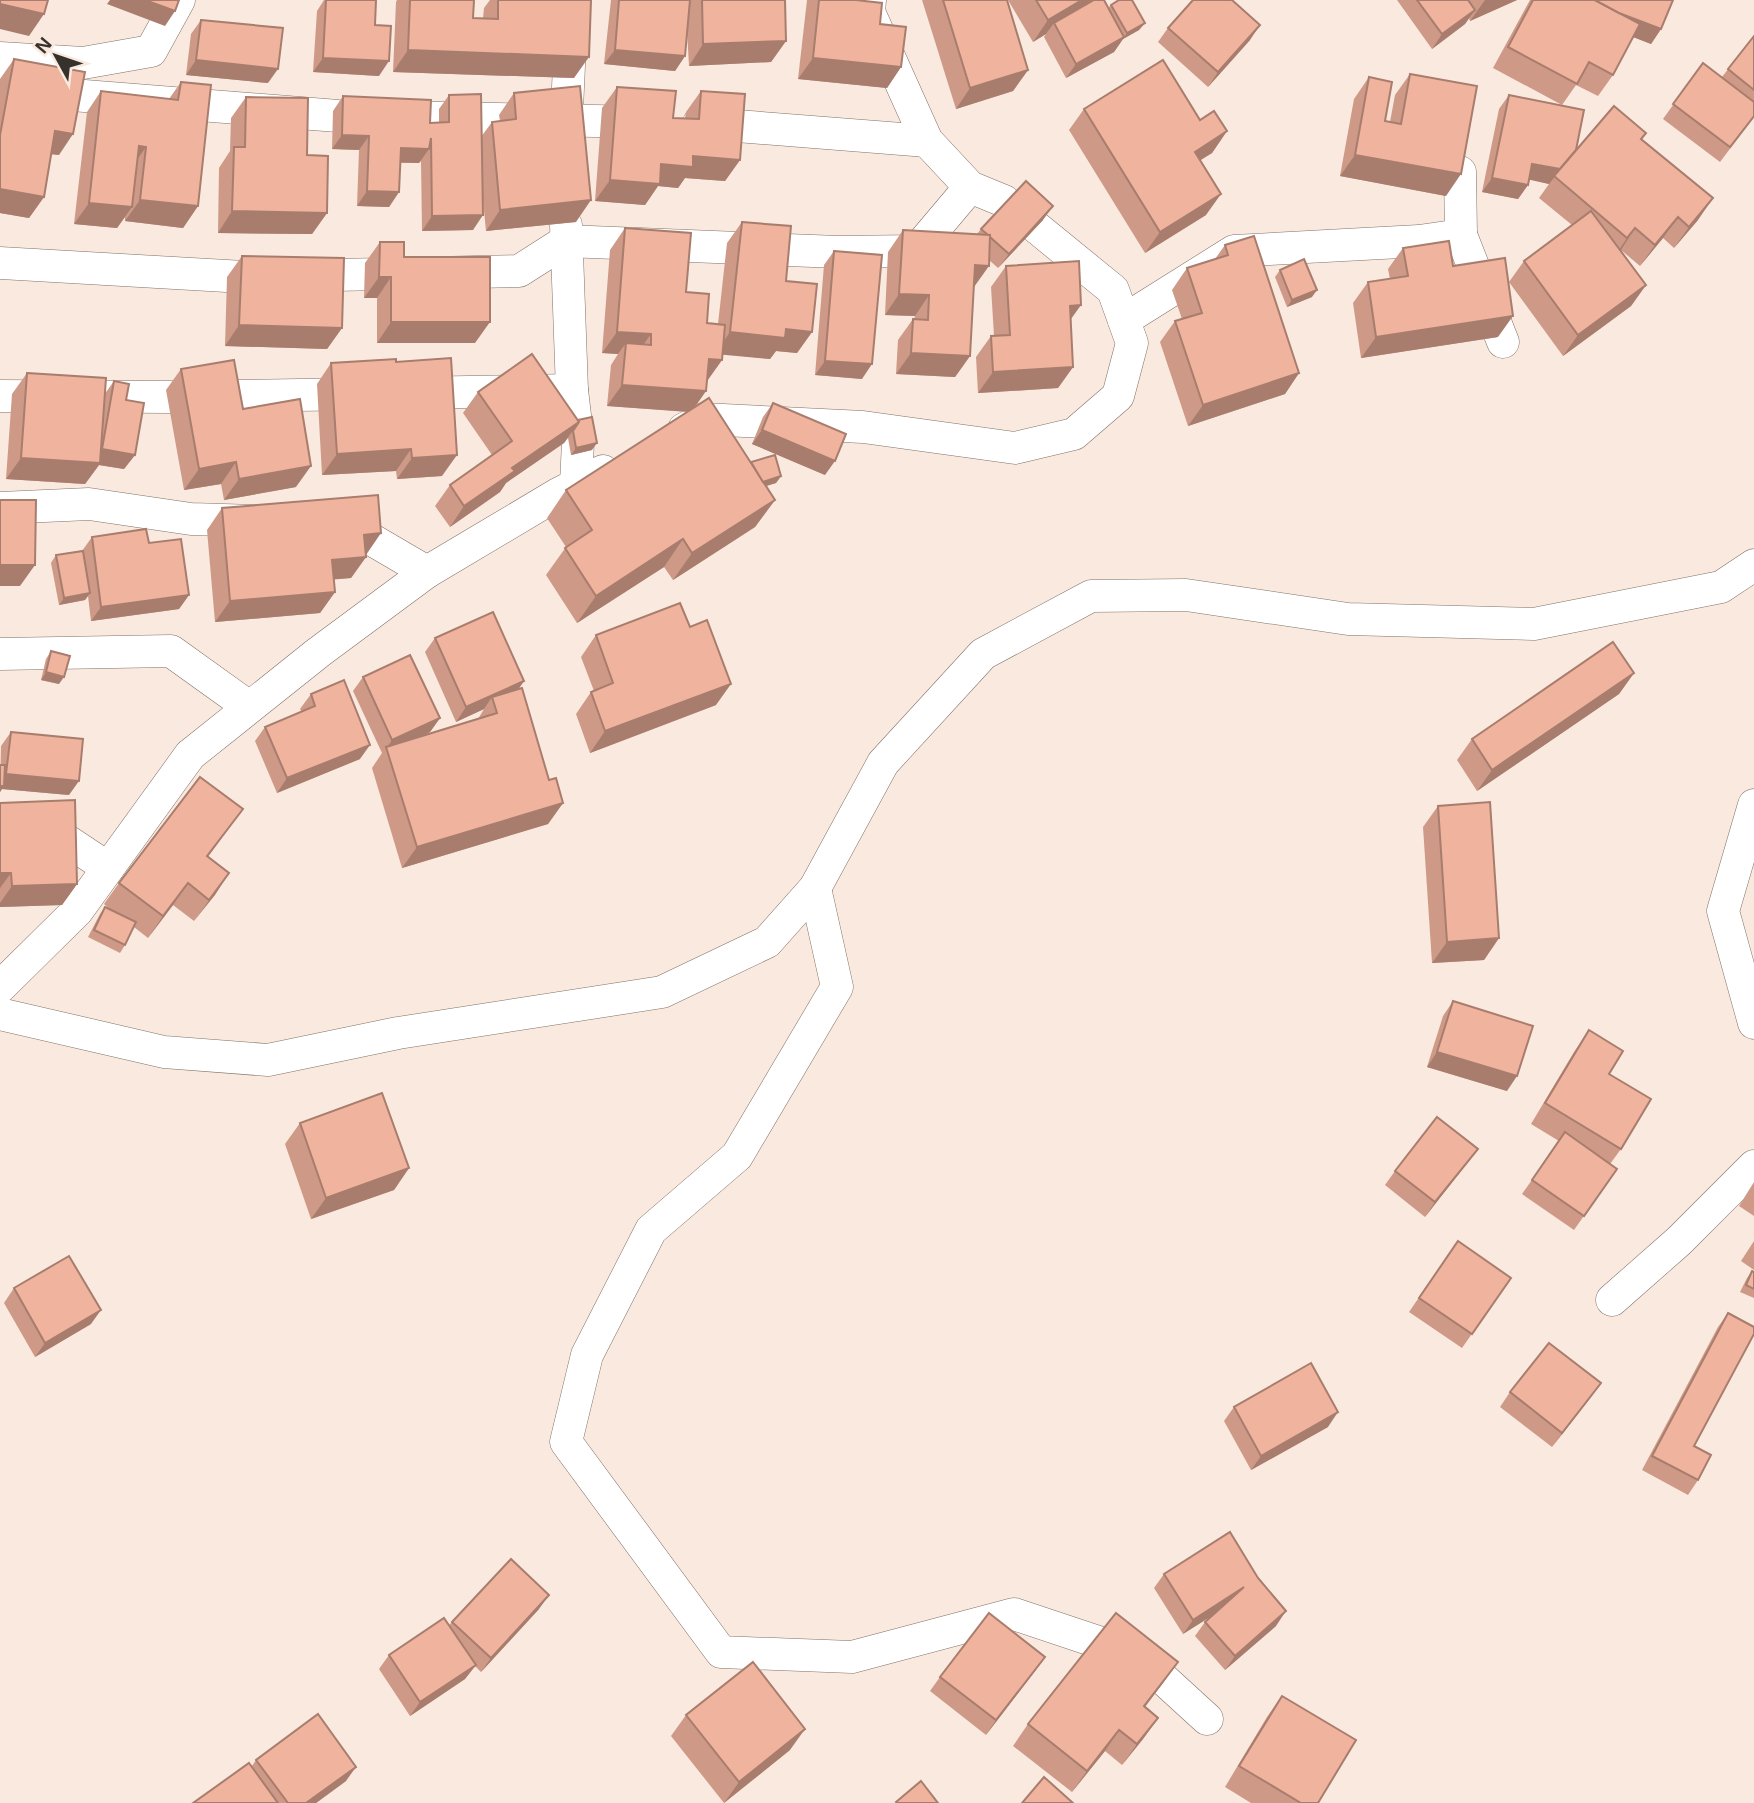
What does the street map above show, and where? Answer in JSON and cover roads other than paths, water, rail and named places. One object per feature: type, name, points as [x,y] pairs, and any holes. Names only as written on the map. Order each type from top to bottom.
[{"type":"street","points":[[0,58],[83,63],[150,51],[179,0]]},
{"type":"street","points":[[566,160],[572,0]]},
{"type":"street","points":[[0,987],[77,911],[190,755],[318,652],[427,572],[576,485],[703,419],[863,427],[1015,448],[1074,434],[1118,396],[1132,343],[1113,290],[1003,201],[970,187],[927,141],[869,12],[870,0]]},
{"type":"street","points":[[0,82],[34,92],[338,116],[727,123],[927,141]]},
{"type":"street","points":[[1460,172],[1461,236],[1503,342]]},
{"type":"street","points":[[0,263],[244,277],[520,271],[566,241],[838,252],[916,251],[970,187]]},
{"type":"street","points":[[566,201],[572,390],[578,441],[576,485]]},
{"type":"street","points":[[1124,320],[1234,251],[1419,241],[1461,236]]},
{"type":"street","points":[[0,396],[169,397],[572,390]]},
{"type":"street","points":[[0,508],[89,504],[191,519],[345,524],[427,572]]},
{"type":"street","points":[[0,1014],[164,1052],[268,1060],[398,1033],[662,992],[767,942],[815,888],[883,762],[983,654],[1091,596],[1186,595],[1348,619],[1534,624],[1721,587],[1754,565]]},
{"type":"street","points":[[0,654],[172,651],[249,707]]},
{"type":"street","points":[[1754,805],[1723,911],[1754,1023]]},
{"type":"street","points":[[0,829],[51,830],[108,868]]},
{"type":"street","points":[[815,888],[837,987],[737,1156],[651,1230],[587,1355],[566,1442],[721,1652],[852,1657],[1014,1614],[1137,1656],[1207,1719]]},
{"type":"street","points":[[1612,1300],[1679,1241],[1754,1166]]}]
